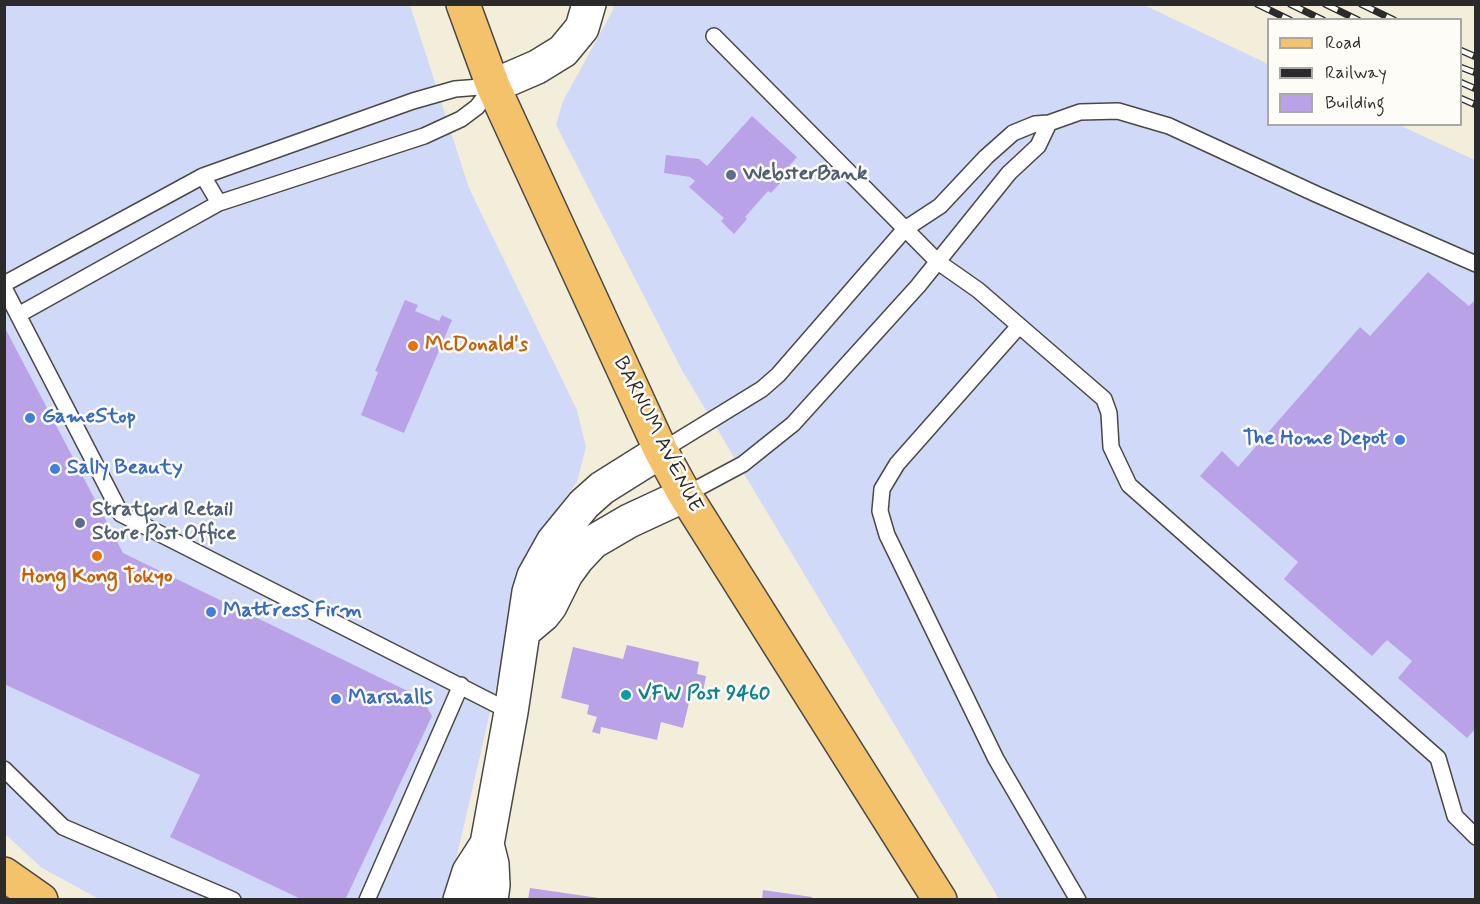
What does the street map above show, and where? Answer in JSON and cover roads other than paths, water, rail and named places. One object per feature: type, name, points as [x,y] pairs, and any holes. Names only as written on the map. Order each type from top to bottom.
[{"type":"main road","name":"BARNUM AVENUE","points":[[463,4],[493,86],[661,451],[685,495],[940,900]]},
{"type":"main road","points":[[4,874],[41,900]]},
{"type":"street","points":[[493,86],[537,67],[563,51],[582,28],[589,4]]},
{"type":"street","points":[[460,900],[469,872],[487,844],[511,712],[529,591],[534,576],[558,535],[584,504],[602,488],[661,451]]},
{"type":"street","points":[[524,631],[550,606],[566,574],[593,542],[629,521],[685,495]]},
{"type":"street","points":[[487,844],[492,864],[493,885],[490,900]]},
{"type":"lane","points":[[714,36],[938,262],[978,290],[1104,399],[1109,413],[1111,447],[1129,485],[1438,758],[1455,816],[1476,837]]},
{"type":"lane","points":[[493,86],[455,89],[413,101],[203,176],[4,286],[121,514],[511,712]]},
{"type":"lane","points":[[18,315],[219,203],[424,135],[461,118],[477,107],[493,86]]},
{"type":"lane","points":[[661,451],[762,388],[778,375],[905,229],[940,206],[986,157],[1013,133],[1035,124],[1049,123],[1080,112],[1118,111],[1143,117],[1219,148],[1316,194],[1476,264]]},
{"type":"lane","points":[[685,495],[743,464],[793,424],[938,262],[1009,173],[1038,146],[1049,123]]},
{"type":"lane","points":[[203,176],[219,203]]},
{"type":"lane","points":[[1019,326],[897,464],[882,489],[880,511],[887,535],[996,759],[1078,900]]},
{"type":"lane","points":[[367,900],[461,686]]},
{"type":"lane","points":[[4,769],[63,827],[233,900]]},
{"type":"railway","points":[[1257,4],[1286,18]]},
{"type":"railway","points":[[1290,4],[1319,18]]},
{"type":"railway","points":[[1325,4],[1354,18]]},
{"type":"railway","points":[[1361,4],[1390,18]]},
{"type":"railway","points":[[1462,51],[1476,57]]},
{"type":"railway","points":[[1462,68],[1476,73]]},
{"type":"railway","points":[[1462,83],[1476,89]]},
{"type":"railway","points":[[1462,99],[1476,105]]},
{"type":"place","name":"WebsterBank","points":[[731,175]]},
{"type":"place","name":"McDonald's","points":[[413,346]]},
{"type":"place","name":"GameStop","points":[[30,418]]},
{"type":"place","name":"The Home Depot","points":[[1400,440]]},
{"type":"place","name":"Sally Beauty","points":[[55,469]]},
{"type":"place","name":"Stratford Retail Store Post Office","points":[[80,523]]},
{"type":"place","name":"Hong Kong Tokyo","points":[[97,556]]},
{"type":"place","name":"Mattress Firm","points":[[211,612]]},
{"type":"place","name":"VFW Post 9460","points":[[626,695]]},
{"type":"place","name":"Marshalls","points":[[336,699]]}]
